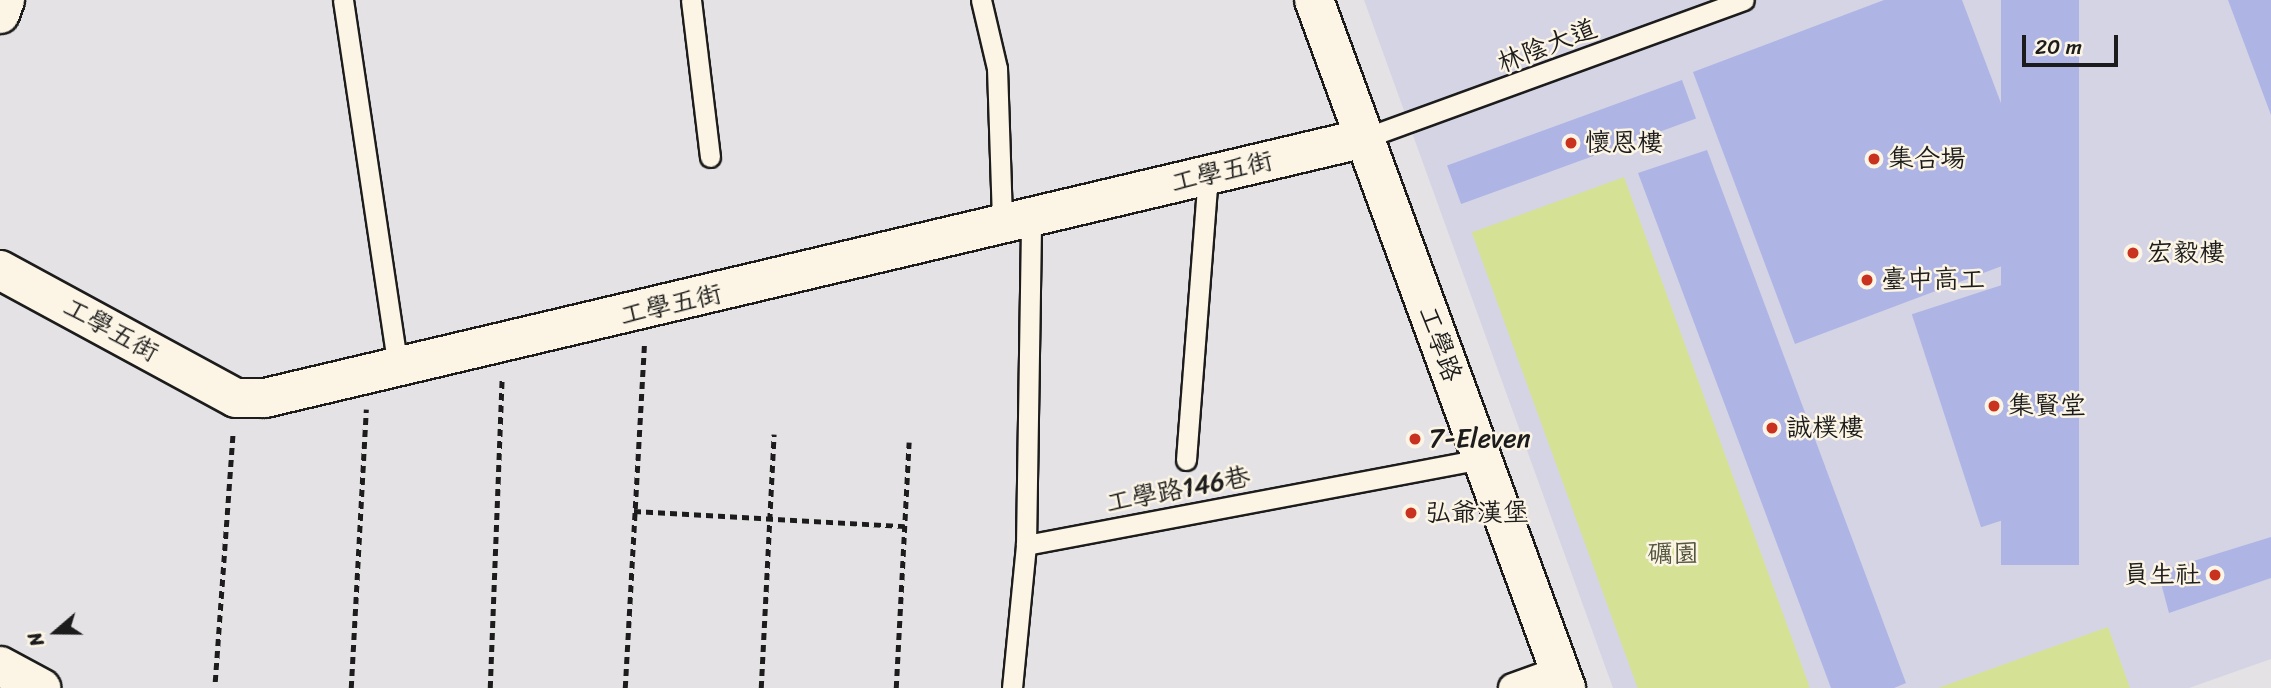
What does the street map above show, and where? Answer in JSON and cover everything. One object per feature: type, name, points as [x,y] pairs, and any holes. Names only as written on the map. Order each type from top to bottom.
[{"type":"street","points":[[0,14],[5,0]]},
{"type":"street","name":"工學路","points":[[1314,0],[1563,679]]},
{"type":"street","name":"工學五街","points":[[0,270],[236,398],[265,398],[504,340],[646,312],[1016,219],[1365,138]]},
{"type":"street","points":[[0,666],[41,688]]},
{"type":"street","points":[[1513,688],[1563,679]]},
{"type":"lane","points":[[343,0],[383,370]]},
{"type":"lane","points":[[691,0],[710,157]]},
{"type":"lane","points":[[981,0],[997,68],[1016,219],[1026,545],[1012,688]]},
{"type":"lane","name":"林陰大道","points":[[1365,138],[1408,127],[1744,0]]},
{"type":"lane","points":[[1186,460],[1208,175]]},
{"type":"lane","name":"工學路146巷","points":[[1026,545],[1482,460]]},
{"type":"path","points":[[625,688],[646,312]]},
{"type":"path","points":[[490,688],[504,340]]},
{"type":"path","points":[[351,688],[383,370]]},
{"type":"path","points":[[215,682],[236,398]]},
{"type":"path","points":[[761,688],[774,434]]},
{"type":"path","points":[[896,688],[909,442]]},
{"type":"path","points":[[634,511],[905,526]]},
{"type":"shaded area","name":"臺中高工","points":[[1364,0],[2271,0],[2271,659],[2189,688],[1613,688]]},
{"type":"green space","name":"礪園","points":[[1624,177],[1810,687],[1638,688],[1472,232]]},
{"type":"green space","points":[[2108,627],[2130,688],[1938,688]]},
{"type":"building","name":"集合場","points":[[1884,0],[1962,0],[2055,246],[1795,344],[1693,72]]},
{"type":"building","points":[[2001,0],[2079,0],[2079,565],[2001,565]]},
{"type":"building","points":[[2228,0],[2271,0],[2271,115]]},
{"type":"building","name":"懷恩樓","points":[[1682,80],[1696,119],[1461,204],[1447,166]]},
{"type":"building","name":"誠樸樓","points":[[1707,150],[1906,683],[1894,688],[1831,688],[1638,173]]},
{"type":"building","name":"集賢堂","points":[[2005,284],[2074,497],[1981,527],[1912,314]]},
{"type":"building","name":"員生社","points":[[2271,537],[2271,578],[2169,613],[2158,572]]},
{"type":"place","name":"懷恩樓","points":[[1571,143]]},
{"type":"place","name":"集合場","points":[[1874,159]]},
{"type":"place","name":"宏毅樓","points":[[2133,253]]},
{"type":"place","name":"臺中高工","points":[[1867,280]]},
{"type":"place","name":"集賢堂","points":[[1994,406]]},
{"type":"place","name":"誠樸樓","points":[[1772,428]]},
{"type":"place","name":"7-Eleven","points":[[1415,439]]},
{"type":"place","name":"弘爺漢堡","points":[[1411,513]]},
{"type":"place","name":"員生社","points":[[2215,575]]}]
